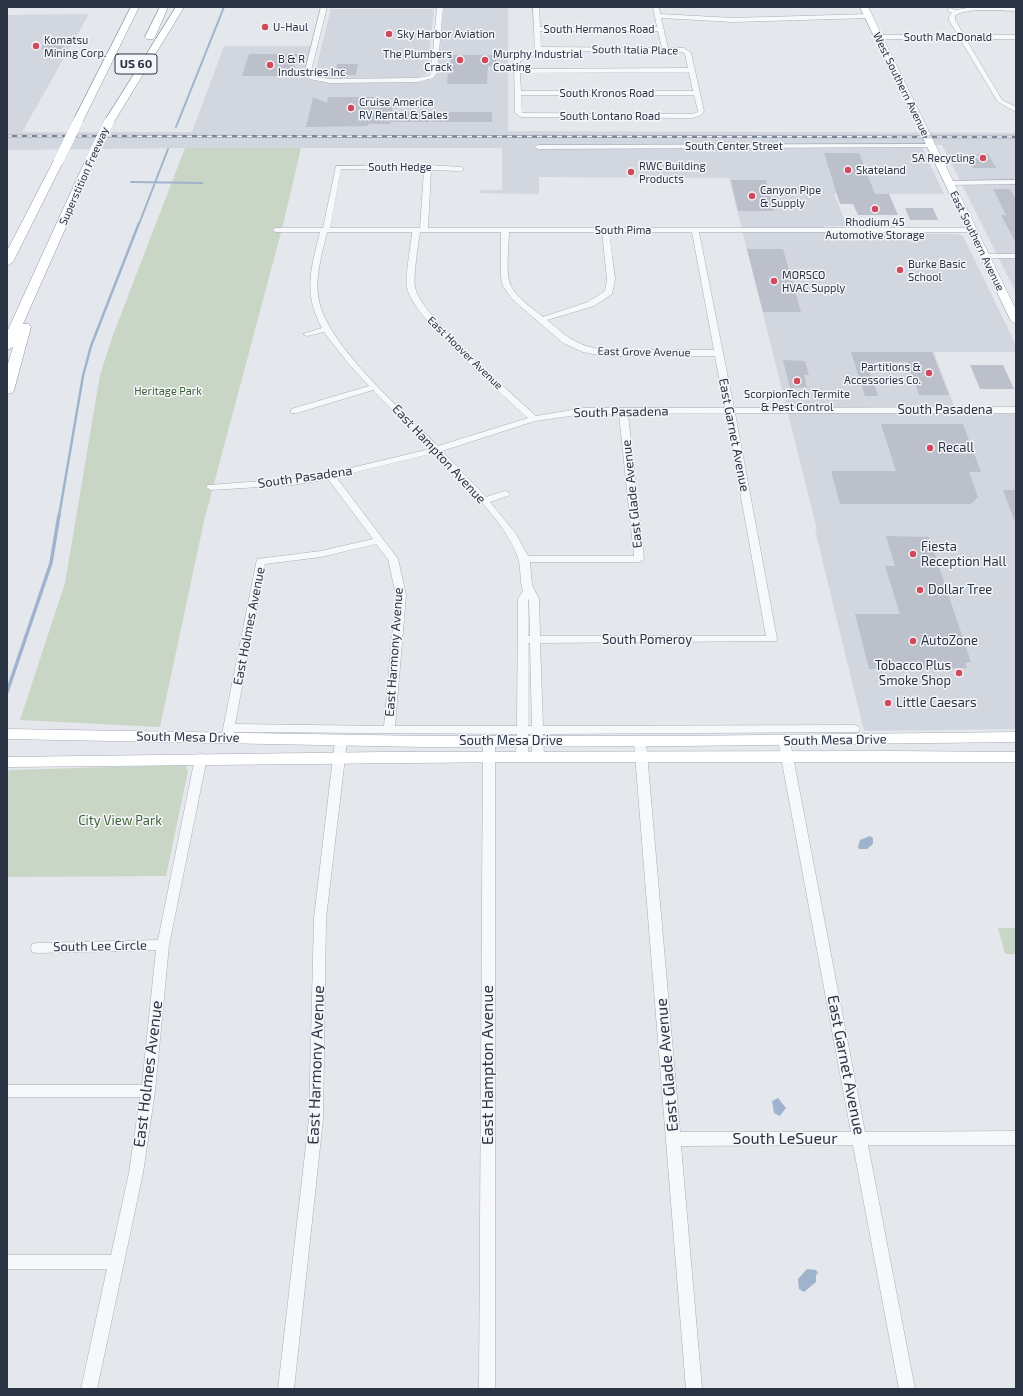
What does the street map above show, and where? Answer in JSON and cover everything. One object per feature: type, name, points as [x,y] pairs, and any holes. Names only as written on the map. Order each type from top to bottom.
[{"type":"highway","points":[[114,48],[127,7]]},
{"type":"highway","name":"US 60","points":[[7,262],[135,7]]},
{"type":"highway","name":"Superstition Freeway","points":[[7,346],[91,159],[164,7]]},
{"type":"highway","points":[[109,122],[180,7]]},
{"type":"highway","points":[[7,250],[37,202]]},
{"type":"highway","points":[[7,390],[40,275]]},
{"type":"main road","name":"West Southern Avenue","points":[[864,7],[948,183]]},
{"type":"main road","name":"East Southern Avenue","points":[[948,183],[1016,321]]},
{"type":"main road","name":"South Mesa Drive","points":[[7,734],[228,733],[341,741],[488,741],[522,743],[1016,737]]},
{"type":"main road","name":"South Mesa Drive","points":[[7,762],[201,758],[488,757],[522,743]]},
{"type":"main road","name":"South Mesa Drive","points":[[538,743],[641,757],[1016,757]]},
{"type":"street","points":[[324,7],[308,71],[312,78],[327,81],[425,79],[432,77],[434,73],[440,7]]},
{"type":"street","points":[[517,93],[517,60],[538,52],[536,7]]},
{"type":"street","points":[[656,7],[665,49]]},
{"type":"street","points":[[1014,111],[1000,101],[952,20],[952,16],[953,11],[972,9],[1016,9]]},
{"type":"street","points":[[658,16],[733,20],[869,16]]},
{"type":"street","name":"South Hermanos Road","points":[[537,29],[660,29]]},
{"type":"street","name":"South MacDonald","points":[[879,37],[1016,37]]},
{"type":"street","name":"South Italia Place","points":[[538,49],[684,50],[688,53],[692,70]]},
{"type":"street","points":[[517,71],[692,70],[697,93]]},
{"type":"street","name":"South Kronos Road","points":[[517,93],[697,93]]},
{"type":"street","name":"South Lontano Road","points":[[517,93],[518,113],[521,115],[668,116],[698,115],[701,111],[697,93]]},
{"type":"street","name":"South Center Street","points":[[538,147],[930,145]]},
{"type":"street","name":"South Hedge","points":[[338,167],[428,167],[462,170]]},
{"type":"street","name":"East Hampton Avenue","points":[[338,167],[316,269],[314,290],[319,315],[326,329],[375,387],[484,501],[509,531],[524,559],[528,592],[534,598],[538,743]]},
{"type":"street","name":"East Hoover Avenue","points":[[428,167],[412,287],[419,306],[449,339],[534,419]]},
{"type":"street","points":[[948,183],[1016,182]]},
{"type":"street","name":"South Pima","points":[[276,230],[970,230]]},
{"type":"street","name":"East Grove Avenue","points":[[505,230],[504,277],[508,286],[515,297],[566,341],[575,346],[594,352],[718,353]]},
{"type":"street","points":[[540,320],[591,304],[608,292],[611,279],[605,230]]},
{"type":"street","name":"East Garnet Avenue","points":[[695,230],[772,639]]},
{"type":"street","points":[[984,256],[1016,256]]},
{"type":"street","points":[[307,334],[326,329]]},
{"type":"street","points":[[294,411],[375,387]]},
{"type":"street","name":"East Glade Avenue","points":[[524,559],[639,559],[623,410]]},
{"type":"street","name":"South Pasadena","points":[[211,487],[292,482],[330,476],[435,450],[534,419],[584,411],[1016,410]]},
{"type":"street","name":"East Harmony Avenue","points":[[330,476],[393,559],[399,580],[401,595],[389,730]]},
{"type":"street","points":[[484,501],[506,494]]},
{"type":"street","name":"East Holmes Avenue","points":[[228,733],[261,561],[332,553],[379,540]]},
{"type":"street","name":"East Hampton Avenue","points":[[522,743],[523,598],[528,592]]},
{"type":"street","name":"South Pomeroy","points":[[522,640],[772,639]]},
{"type":"street","name":"South Mesa Drive","points":[[228,733],[389,730],[522,743],[538,743],[854,729]]},
{"type":"street","name":"East Harmony Avenue","points":[[286,1389],[316,1119],[320,918],[341,741]]},
{"type":"street","name":"East Hampton Avenue","points":[[487,1389],[488,741]]},
{"type":"street","name":"East Garnet Avenue","points":[[784,741],[907,1389]]},
{"type":"street","name":"East Glade Avenue","points":[[640,742],[694,1389]]},
{"type":"street","name":"East Holmes Avenue","points":[[89,1389],[136,1173],[148,1091],[163,945],[201,758]]},
{"type":"street","name":"South Lee Circle","points":[[37,948],[163,945]]},
{"type":"street","points":[[7,1091],[148,1091]]},
{"type":"street","name":"South LeSueur","points":[[673,1139],[1016,1138]]},
{"type":"street","points":[[7,1262],[117,1262]]},
{"type":"shaded area","points":[[444,7],[508,7],[508,131],[1016,133],[1016,293],[942,145],[598,145],[818,148],[922,147],[944,194],[834,194],[847,226],[824,226],[827,234],[957,234],[963,236],[1016,345],[1016,352],[934,352],[957,414],[1016,414],[1016,729],[864,731],[815,530],[817,530],[729,178],[539,177],[539,194],[479,193],[480,190],[502,189],[502,148],[214,148],[212,154],[185,148],[7,150],[7,15],[89,14],[22,132],[192,132],[224,46],[311,46],[304,73],[308,78],[316,81],[334,83],[422,82],[433,79],[438,73]]},
{"type":"shaded area","points":[[331,9],[434,9],[427,74],[413,78],[323,78],[316,74],[315,72]]},
{"type":"green space","name":"Heritage Park","points":[[185,148],[301,148],[283,225],[204,521],[160,727],[20,720],[65,583],[100,375],[113,335]]},
{"type":"green space","name":"City View Park","points":[[185,765],[188,771],[166,876],[7,877],[7,777],[9,770]]},
{"type":"green space","points":[[998,928],[1016,928],[1016,954],[1005,954]]},
{"type":"water","points":[[870,836],[873,838],[873,844],[867,849],[859,849],[858,847],[860,840]]},
{"type":"water","points":[[778,1098],[786,1108],[780,1116],[774,1113],[772,1101]]},
{"type":"water","points":[[807,1269],[816,1270],[818,1273],[816,1275],[816,1282],[804,1292],[799,1289],[798,1279]]},
{"type":"building","points":[[47,39],[68,39],[62,49],[41,49]]},
{"type":"building","name":"B & R Industries Inc","points":[[249,54],[298,54],[292,76],[242,76]]},
{"type":"building","points":[[451,55],[496,55],[496,66],[488,66],[487,84],[447,84],[448,74],[450,74]]},
{"type":"building","points":[[337,64],[358,64],[356,75],[335,75]]},
{"type":"building","name":"Cruise America RV Rental & Sales","points":[[313,97],[327,103],[328,97],[374,97],[372,104],[393,104],[392,112],[492,112],[492,122],[390,122],[390,124],[368,124],[368,126],[306,127]]},
{"type":"building","points":[[824,153],[859,153],[875,194],[889,194],[898,215],[858,215],[853,204],[840,204]]},
{"type":"building","points":[[977,154],[988,154],[996,168],[973,168],[968,159],[979,158]]},
{"type":"building","name":"Canyon Pipe & Supply","points":[[731,180],[766,180],[774,211],[738,211]]},
{"type":"building","points":[[993,189],[1010,189],[1016,199],[1016,243],[1001,215],[1006,215]]},
{"type":"building","points":[[905,208],[933,208],[938,220],[910,220]]},
{"type":"building","name":"MORSCO HVAC Supply","points":[[747,249],[783,249],[801,312],[763,312]]},
{"type":"building","name":"Partitions & Accessories Co.","points":[[851,352],[932,352],[949,395],[919,395],[907,362],[874,362],[877,372],[870,372],[878,396],[865,396]]},
{"type":"building","name":"ScorpionTech Termite & Pest Control","points":[[783,360],[805,361],[809,375],[804,375],[807,387],[790,388]]},
{"type":"building","points":[[970,365],[1003,365],[1014,389],[980,389]]},
{"type":"building","name":"Recall","points":[[881,424],[963,424],[981,472],[969,472],[978,497],[971,504],[840,504],[831,471],[896,471]]},
{"type":"building","points":[[1003,490],[1016,490],[1016,522],[1015,522]]},
{"type":"building","points":[[886,536],[929,537],[971,662],[965,663],[967,668],[869,669],[855,614],[900,614],[885,566],[895,566]]},
{"type":"waterway","points":[[176,127],[224,7]]},
{"type":"waterway","points":[[155,182],[168,149]]},
{"type":"waterway","points":[[131,182],[155,182]]},
{"type":"waterway","points":[[139,224],[155,182]]},
{"type":"waterway","points":[[155,182],[202,183]]},
{"type":"waterway","points":[[59,516],[83,376],[91,346],[139,223]]},
{"type":"waterway","points":[[7,692],[51,563],[59,515]]},
{"type":"railway","points":[[7,136],[1016,137]]},
{"type":"place","name":"U-Haul","points":[[265,27]]},
{"type":"place","name":"Sky Harbor Aviation","points":[[389,34]]},
{"type":"place","name":"Komatsu Mining Corp.","points":[[36,46]]},
{"type":"place","name":"The Plumbers Crack","points":[[460,60]]},
{"type":"place","name":"Murphy Industrial Coating","points":[[485,60]]},
{"type":"place","name":"B & R Industries Inc","points":[[270,65]]},
{"type":"place","name":"Cruise America RV Rental & Sales","points":[[351,108]]},
{"type":"place","name":"SA Recycling","points":[[983,158]]},
{"type":"place","name":"Skateland","points":[[848,170]]},
{"type":"place","name":"RWC Building Products","points":[[631,172]]},
{"type":"place","name":"Canyon Pipe & Supply","points":[[752,196]]},
{"type":"place","name":"Rhodium 45 Automotive Storage","points":[[875,209]]},
{"type":"place","name":"Burke Basic School","points":[[900,270]]},
{"type":"place","name":"MORSCO HVAC Supply","points":[[774,281]]},
{"type":"place","name":"Partitions & Accessories Co.","points":[[929,373]]},
{"type":"place","name":"ScorpionTech Termite & Pest Control","points":[[797,381]]},
{"type":"place","name":"Recall","points":[[930,448]]},
{"type":"place","name":"Fiesta Reception Hall","points":[[913,554]]},
{"type":"place","name":"Dollar Tree","points":[[920,590]]},
{"type":"place","name":"AutoZone","points":[[913,641]]},
{"type":"place","name":"Tobacco Plus Smoke Shop","points":[[959,673]]},
{"type":"place","name":"Little Caesars","points":[[888,703]]}]
